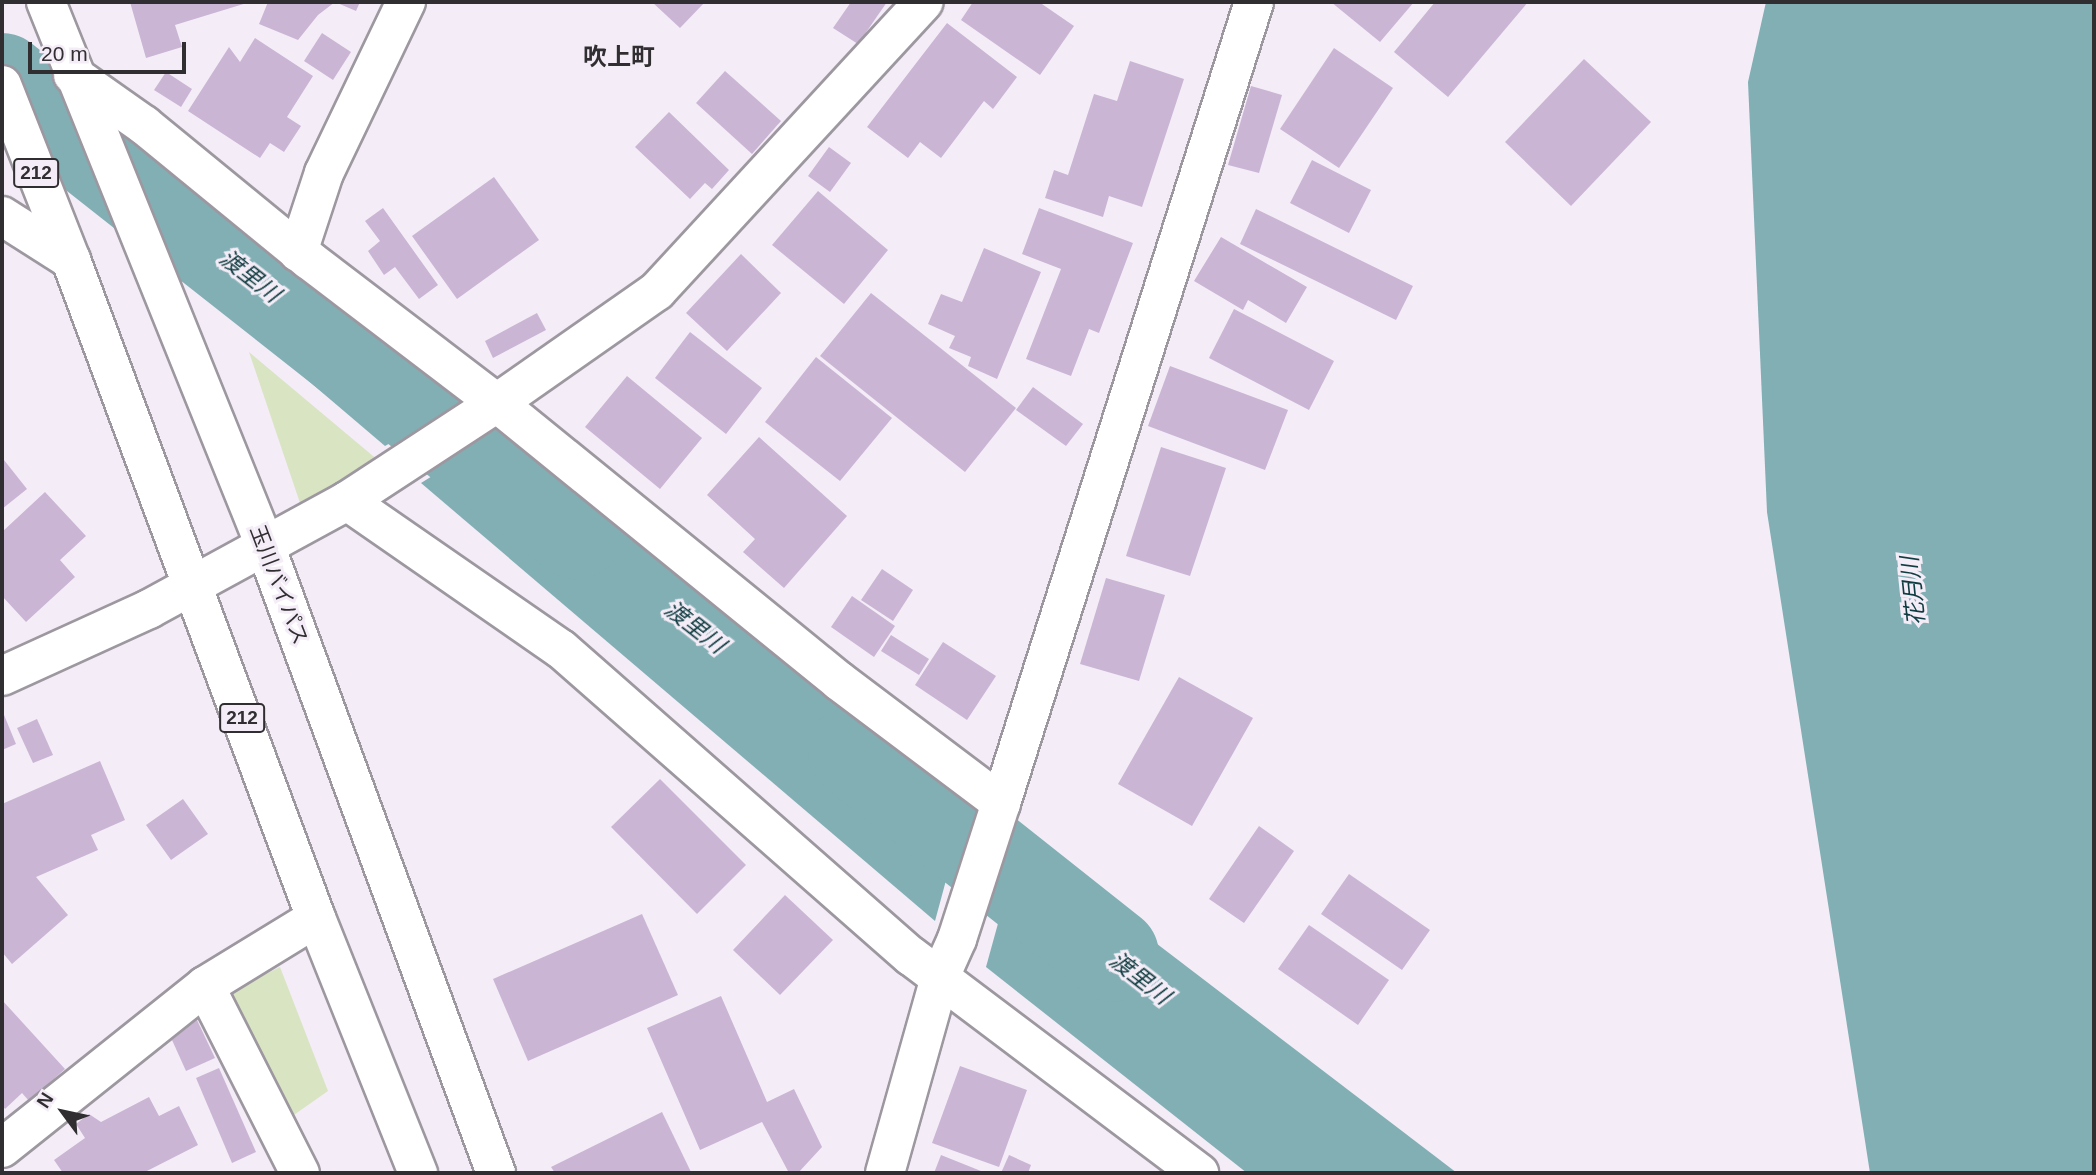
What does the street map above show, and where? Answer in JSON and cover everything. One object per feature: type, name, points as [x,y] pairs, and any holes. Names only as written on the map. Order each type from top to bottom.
[{"type":"main road","name":"玉川バイパス","points":[[46,2],[266,548],[496,1173]]},
{"type":"main road","points":[[298,252],[324,173],[407,2]]},
{"type":"main road","points":[[2,676],[149,609],[266,548],[347,501],[497,403],[657,291],[924,2]]},
{"type":"main road","points":[[884,1173],[940,977],[957,939],[1254,2]]},
{"type":"main road","points":[[74,75],[144,125],[298,252],[497,403],[839,681],[1000,803]]},
{"type":"main road","name":"212","points":[[2,85],[71,260],[316,918],[418,1173]]},
{"type":"main road","points":[[2,216],[71,260]]},
{"type":"main road","points":[[347,501],[561,649],[911,956],[1199,1173]]},
{"type":"main road","points":[[2,1148],[205,986],[316,918]]},
{"type":"main road","points":[[205,986],[300,1173]]},
{"type":"green space","points":[[249,352],[379,461],[301,506]]},
{"type":"green space","points":[[280,967],[328,1091],[291,1117],[227,993]]},
{"type":"water","name":"花月川","points":[[1766,2],[2094,2],[2094,1173],[1870,1173],[1767,512],[1748,82]]},
{"type":"water","points":[[204,221],[453,407],[385,446],[244,326]]},
{"type":"water","points":[[500,434],[968,799],[935,921],[421,483]]},
{"type":"water","points":[[1021,840],[1457,1173],[1247,1173],[986,967]]},
{"type":"building","points":[[130,2],[250,2],[175,25],[182,47],[146,58]]},
{"type":"building","points":[[268,2],[335,2],[318,15],[298,40],[259,24]]},
{"type":"building","points":[[335,2],[360,2],[356,11]]},
{"type":"building","points":[[652,2],[705,2],[680,28]]},
{"type":"building","points":[[851,2],[887,2],[858,44],[833,28]]},
{"type":"building","points":[[973,2],[1039,2],[1074,26],[1040,75],[961,20]]},
{"type":"building","points":[[1331,2],[1414,2],[1380,42]]},
{"type":"building","points":[[1435,2],[1528,2],[1448,97],[1394,52]]},
{"type":"building","points":[[947,23],[1017,77],[993,109],[984,101],[941,158],[920,142],[908,158],[867,127]]},
{"type":"building","points":[[322,33],[351,52],[333,80],[304,61]]},
{"type":"building","points":[[255,38],[313,76],[287,117],[301,126],[284,152],[270,143],[260,158],[188,111],[229,47],[240,62]]},
{"type":"building","points":[[1334,48],[1393,88],[1339,168],[1280,129]]},
{"type":"building","points":[[1584,59],[1651,122],[1571,206],[1505,142]]},
{"type":"building","points":[[1130,61],[1184,79],[1142,207],[1109,196],[1103,217],[1045,198],[1054,170],[1068,175],[1094,94],[1117,101]]},
{"type":"building","points":[[725,71],[781,121],[752,154],[696,103]]},
{"type":"building","points":[[166,72],[192,89],[181,107],[154,90]]},
{"type":"building","points":[[1251,86],[1282,95],[1259,173],[1228,165]]},
{"type":"building","points":[[669,112],[729,170],[712,189],[705,183],[690,199],[635,147]]},
{"type":"building","points":[[829,147],[851,163],[830,192],[808,176]]},
{"type":"building","points":[[1312,160],[1371,190],[1349,233],[1290,203]]},
{"type":"building","points":[[494,177],[539,240],[457,299],[412,236]]},
{"type":"building","points":[[818,191],[888,250],[844,304],[772,245]]},
{"type":"building","points":[[383,208],[438,285],[419,299],[395,267],[384,275],[368,251],[380,241],[365,221]]},
{"type":"building","points":[[1039,208],[1133,243],[1099,333],[1089,329],[1071,376],[1026,359],[1061,269],[1022,254]]},
{"type":"building","points":[[1256,209],[1413,286],[1396,320],[1240,244]]},
{"type":"building","points":[[1221,237],[1307,287],[1286,323],[1248,300],[1243,310],[1194,281]]},
{"type":"building","points":[[984,248],[1041,272],[997,379],[968,366],[971,357],[949,348],[955,336],[928,324],[941,294],[962,302]]},
{"type":"building","points":[[741,254],[781,293],[727,351],[686,313]]},
{"type":"building","points":[[871,293],[1016,408],[965,472],[820,356]]},
{"type":"building","points":[[1234,309],[1334,361],[1309,410],[1209,358]]},
{"type":"building","points":[[537,313],[546,330],[493,358],[485,341]]},
{"type":"building","points":[[690,332],[762,388],[726,434],[655,378]]},
{"type":"building","points":[[816,357],[892,418],[840,481],[765,422]]},
{"type":"building","points":[[1170,366],[1288,410],[1265,470],[1148,426]]},
{"type":"building","points":[[627,376],[702,438],[660,489],[585,427]]},
{"type":"building","points":[[1033,387],[1083,424],[1066,446],[1016,410]]},
{"type":"building","points":[[759,437],[847,516],[784,588],[743,552],[755,539],[707,495]]},
{"type":"building","points":[[1161,447],[1226,468],[1190,576],[1126,556]]},
{"type":"building","points":[[4,460],[27,489],[2,509],[2,462]]},
{"type":"building","points":[[45,492],[86,536],[60,560],[75,577],[26,622],[2,596],[2,532]]},
{"type":"building","points":[[882,569],[913,590],[893,621],[861,600]]},
{"type":"building","points":[[1106,578],[1165,595],[1139,681],[1080,664]]},
{"type":"building","points":[[852,596],[895,626],[874,657],[831,627]]},
{"type":"building","points":[[891,635],[929,659],[919,675],[881,651]]},
{"type":"building","points":[[943,642],[996,676],[967,720],[915,685]]},
{"type":"building","points":[[1179,677],[1253,718],[1192,826],[1118,784]]},
{"type":"building","points":[[2,710],[16,744],[2,750]]},
{"type":"building","points":[[37,719],[53,755],[33,763],[17,728]]},
{"type":"building","points":[[100,761],[125,820],[91,835],[98,850],[36,877],[68,915],[12,964],[2,952],[2,804]]},
{"type":"building","points":[[660,779],[746,865],[697,914],[611,827]]},
{"type":"building","points":[[183,799],[208,834],[171,860],[146,825]]},
{"type":"building","points":[[1259,826],[1294,851],[1244,923],[1209,899]]},
{"type":"building","points":[[1349,874],[1430,930],[1402,970],[1321,914]]},
{"type":"building","points":[[785,895],[833,940],[780,995],[733,950]]},
{"type":"building","points":[[642,914],[678,995],[528,1061],[493,979]]},
{"type":"building","points":[[1309,925],[1389,980],[1358,1025],[1278,969]]},
{"type":"building","points":[[721,996],[767,1102],[794,1089],[822,1147],[798,1173],[789,1173],[762,1122],[700,1150],[647,1028]]},
{"type":"building","points":[[2,1000],[65,1069],[29,1101],[22,1093],[5,1109],[2,1105]]},
{"type":"building","points":[[197,1020],[215,1058],[186,1071],[172,1040]]},
{"type":"building","points":[[960,1066],[1027,1090],[999,1167],[932,1143]]},
{"type":"building","points":[[219,1068],[256,1152],[232,1163],[196,1078]]},
{"type":"building","points":[[149,1097],[159,1116],[179,1106],[198,1145],[143,1173],[63,1173],[54,1160],[85,1138],[76,1124],[89,1114],[101,1122]]},
{"type":"building","points":[[662,1112],[691,1172],[555,1173],[551,1167]]},
{"type":"building","points":[[941,1155],[986,1173],[934,1173]]},
{"type":"building","points":[[1009,1155],[1031,1165],[1028,1173],[1001,1173]]},
{"type":"waterway","name":"渡里川","points":[[2,80],[576,532]]},
{"type":"waterway","name":"渡里川","points":[[855,751],[1112,955]]},
{"type":"district","name":"吹上町","points":[[619,57]]}]
